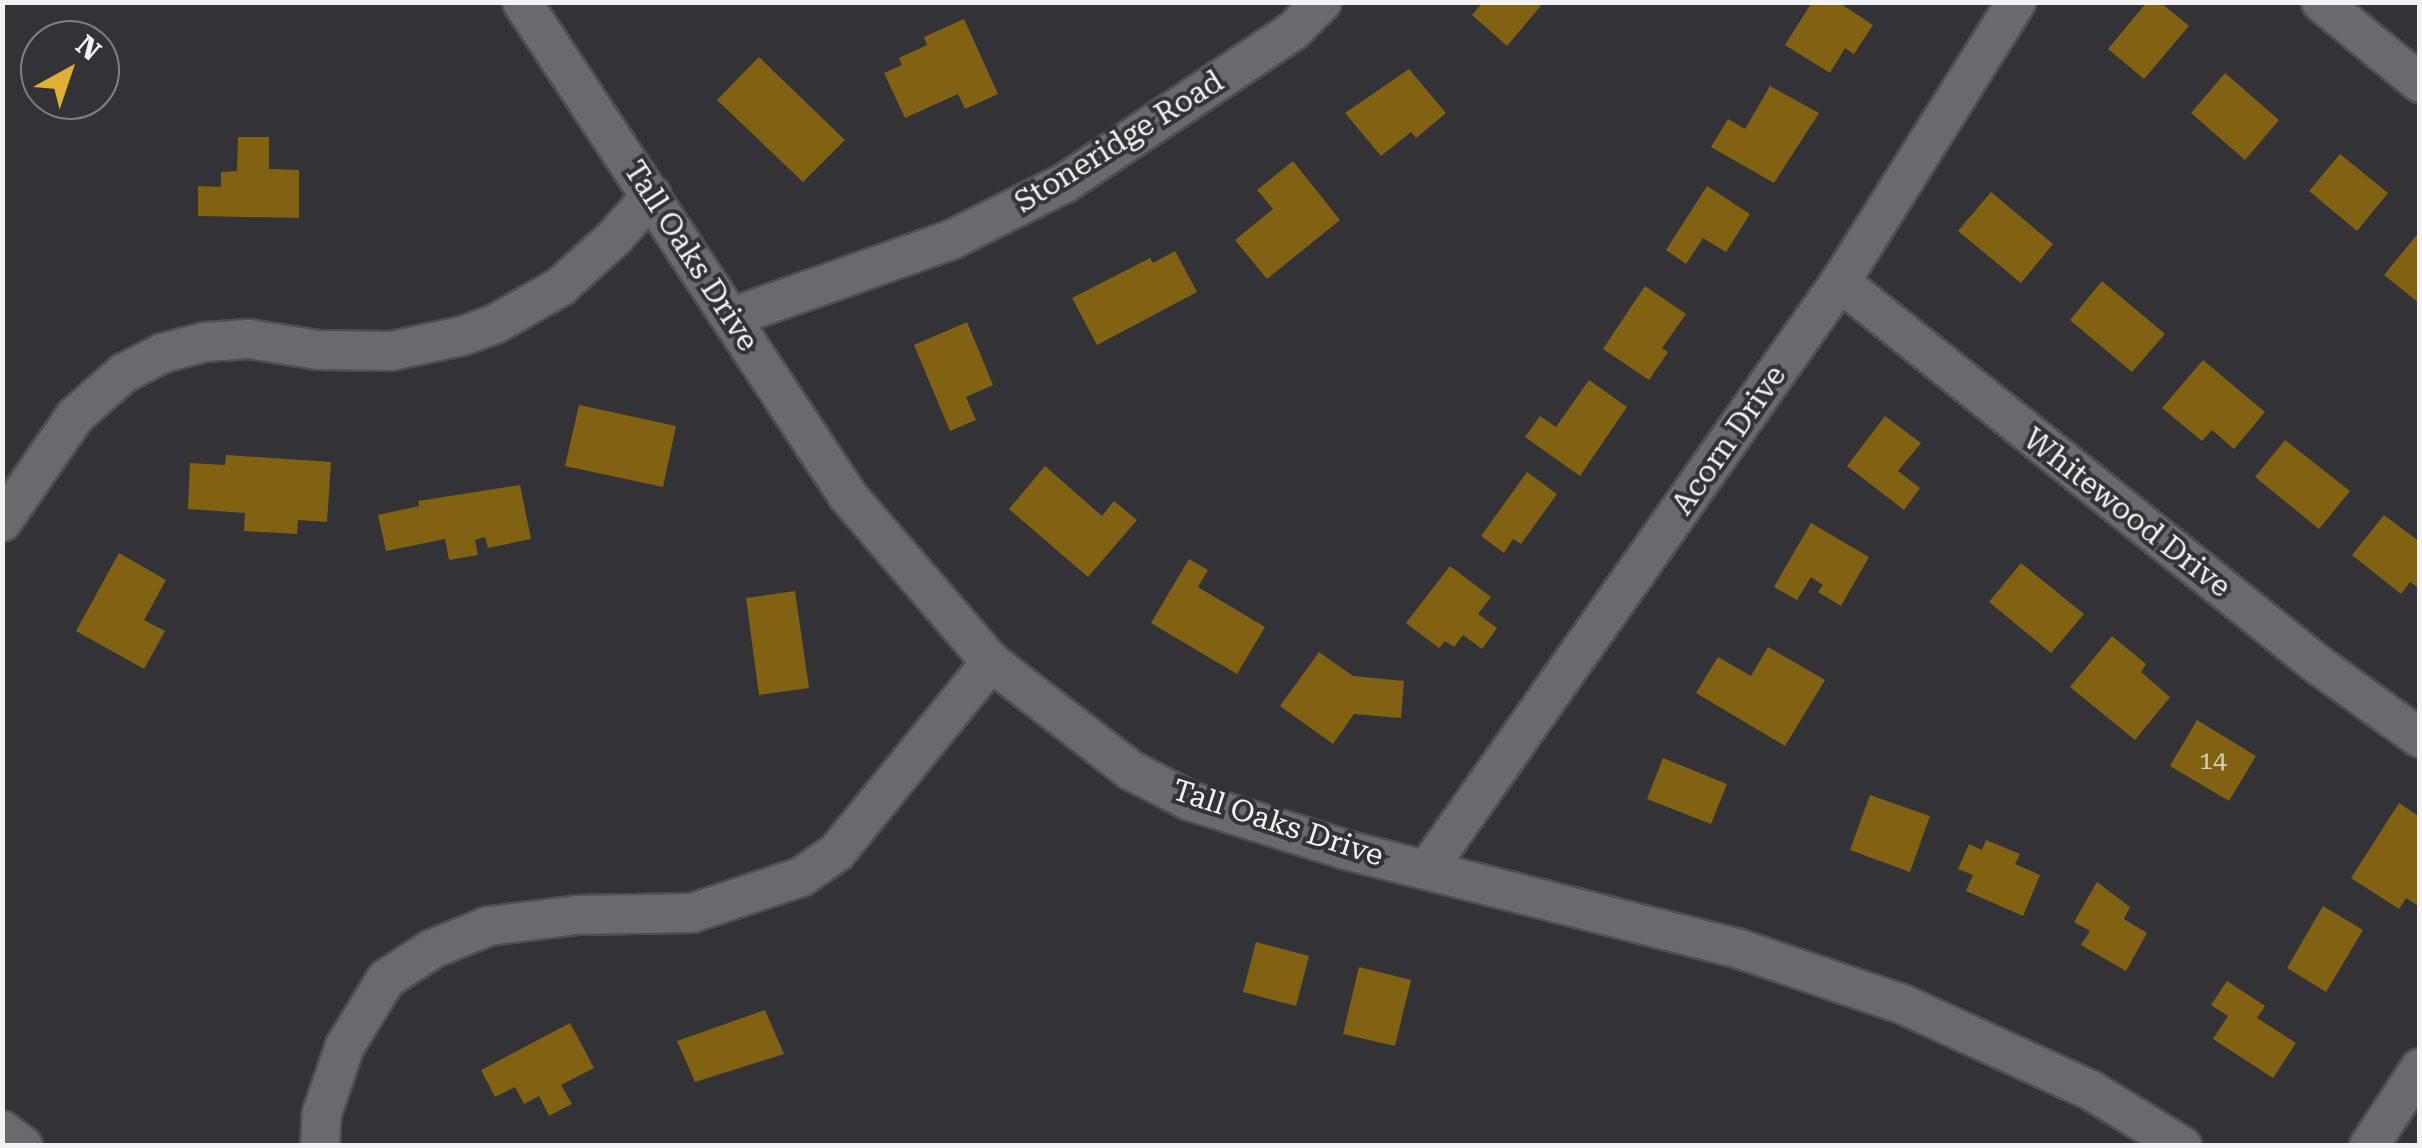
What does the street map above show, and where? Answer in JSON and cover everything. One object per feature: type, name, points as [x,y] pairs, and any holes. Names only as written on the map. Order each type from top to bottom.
[{"type":"street","name":"Tall Oaks Drive","points":[[522,2],[848,496],[991,662],[1130,770],[1190,801],[1346,850],[1737,948],[1902,1004],[2090,1090],[2182,1146]]},
{"type":"street","name":"Stoneridge Road","points":[[732,317],[953,239],[1065,182],[1293,31],[1322,2]]},
{"type":"street","name":"Acorn Drive","points":[[1428,868],[1840,282],[2016,2]]},
{"type":"street","points":[[2321,2],[2420,83]]},
{"type":"street","points":[[2,522],[75,416],[124,372],[162,353],[205,342],[249,340],[318,350],[391,350],[462,336],[513,314],[560,286],[614,238],[652,195]]},
{"type":"street","name":"Whitewood Drive","points":[[1840,282],[2302,652],[2420,738]]},
{"type":"street","points":[[320,1146],[322,1114],[345,1046],[386,979],[432,948],[489,926],[577,915],[692,913],[801,876],[838,852],[991,662]]},
{"type":"street","points":[[2369,1146],[2420,1068]]},
{"type":"street","points":[[2,1130],[23,1146]]},
{"type":"building","points":[[1483,2],[1544,2],[1507,46],[1472,15]]},
{"type":"building","points":[[1812,2],[1838,2],[1873,25],[1854,54],[1845,48],[1830,73],[1785,45]]},
{"type":"building","points":[[2147,2],[2160,2],[2189,26],[2144,79],[2108,49]]},
{"type":"building","points":[[964,19],[998,94],[965,109],[958,94],[905,118],[884,73],[902,65],[899,58],[927,45],[924,37]]},
{"type":"building","points":[[759,57],[845,140],[803,182],[717,100]]},
{"type":"building","points":[[1409,69],[1446,113],[1416,138],[1411,132],[1381,156],[1345,113]]},
{"type":"building","points":[[2225,73],[2279,120],[2245,160],[2191,113]]},
{"type":"building","points":[[1770,86],[1819,113],[1774,183],[1711,147],[1728,119],[1745,129]]},
{"type":"building","points":[[238,137],[269,137],[269,169],[299,170],[299,218],[198,216],[198,186],[221,187],[221,172],[237,171]]},
{"type":"building","points":[[2340,154],[2388,193],[2357,231],[2309,191]]},
{"type":"building","points":[[1293,161],[1340,220],[1267,279],[1235,240],[1273,209],[1257,190]]},
{"type":"building","points":[[1707,186],[1750,214],[1726,252],[1703,238],[1686,264],[1666,250]]},
{"type":"building","points":[[1991,192],[2053,244],[2021,283],[1958,231]]},
{"type":"building","points":[[2420,231],[2420,304],[2384,275]]},
{"type":"building","points":[[1175,251],[1197,292],[1097,345],[1072,298],[1150,258],[1153,263]]},
{"type":"building","points":[[2102,281],[2165,334],[2132,372],[2070,320]]},
{"type":"building","points":[[1645,286],[1686,314],[1662,348],[1668,352],[1649,380],[1603,349]]},
{"type":"building","points":[[967,322],[993,385],[966,397],[976,420],[950,431],[914,345]]},
{"type":"building","points":[[2203,360],[2265,412],[2234,449],[2212,430],[2202,441],[2162,408]]},
{"type":"building","points":[[1589,380],[1627,407],[1580,476],[1525,437],[1540,416],[1556,427]]},
{"type":"building","points":[[579,405],[676,426],[663,487],[565,466]]},
{"type":"building","points":[[1885,416],[1921,443],[1898,471],[1920,488],[1904,510],[1847,466]]},
{"type":"building","points":[[2285,440],[2350,491],[2319,529],[2255,477]]},
{"type":"building","points":[[226,455],[331,462],[327,522],[298,520],[297,534],[244,531],[245,513],[188,509],[190,463],[225,465]]},
{"type":"building","points":[[1045,466],[1102,516],[1114,501],[1137,520],[1088,577],[1009,509]]},
{"type":"building","points":[[1527,472],[1557,494],[1521,544],[1513,539],[1504,553],[1481,536]]},
{"type":"building","points":[[520,485],[531,539],[488,548],[485,537],[475,540],[478,555],[449,560],[445,539],[386,551],[378,515],[419,506],[418,501]]},
{"type":"building","points":[[2384,515],[2420,542],[2420,589],[2410,582],[2401,594],[2352,555]]},
{"type":"building","points":[[1811,523],[1869,557],[1841,606],[1818,592],[1823,585],[1811,577],[1797,600],[1774,587]]},
{"type":"building","points":[[119,553],[166,580],[144,620],[165,631],[144,669],[76,631]]},
{"type":"building","points":[[1189,559],[1208,570],[1198,587],[1265,627],[1237,674],[1151,623]]},
{"type":"building","points":[[2021,563],[2084,614],[2051,653],[1989,602]]},
{"type":"building","points":[[1450,566],[1491,597],[1478,614],[1497,628],[1482,649],[1463,635],[1454,647],[1445,641],[1439,648],[1406,623]]},
{"type":"building","points":[[795,591],[809,688],[759,695],[746,598]]},
{"type":"building","points":[[2112,636],[2146,664],[2141,672],[2170,697],[2135,740],[2070,687]]},
{"type":"building","points":[[1768,647],[1825,680],[1785,746],[1696,693],[1718,657],[1751,676]]},
{"type":"building","points":[[1319,652],[1353,676],[1404,681],[1401,718],[1354,714],[1333,744],[1280,706]]},
{"type":"building","points":[[2197,720],[2256,756],[2229,801],[2170,766]]},
{"type":"building","points":[[1663,758],[1727,784],[1711,824],[1647,799]]},
{"type":"building","points":[[1870,795],[1930,816],[1910,872],[1850,850]]},
{"type":"building","points":[[2399,803],[2420,817],[2420,907],[2406,898],[2399,909],[2351,878]]},
{"type":"building","points":[[1986,840],[2020,854],[2015,864],[2040,875],[2023,916],[1966,891],[1973,875],[1958,869],[1969,844],[1982,850]]},
{"type":"building","points":[[2097,882],[2130,907],[2124,919],[2147,933],[2126,971],[2081,945],[2090,931],[2074,922]]},
{"type":"building","points":[[2323,906],[2363,930],[2326,992],[2287,968]]},
{"type":"building","points":[[1256,942],[1309,956],[1296,1006],[1243,992]]},
{"type":"building","points":[[1359,967],[1411,980],[1395,1046],[1343,1034]]},
{"type":"building","points":[[2227,981],[2265,1006],[2257,1018],[2296,1043],[2273,1078],[2213,1039],[2228,1016],[2211,1005]]},
{"type":"building","points":[[765,1010],[784,1054],[695,1082],[677,1041]]},
{"type":"building","points":[[570,1023],[594,1068],[561,1085],[572,1104],[549,1116],[539,1096],[524,1104],[515,1087],[495,1097],[481,1070]]}]
